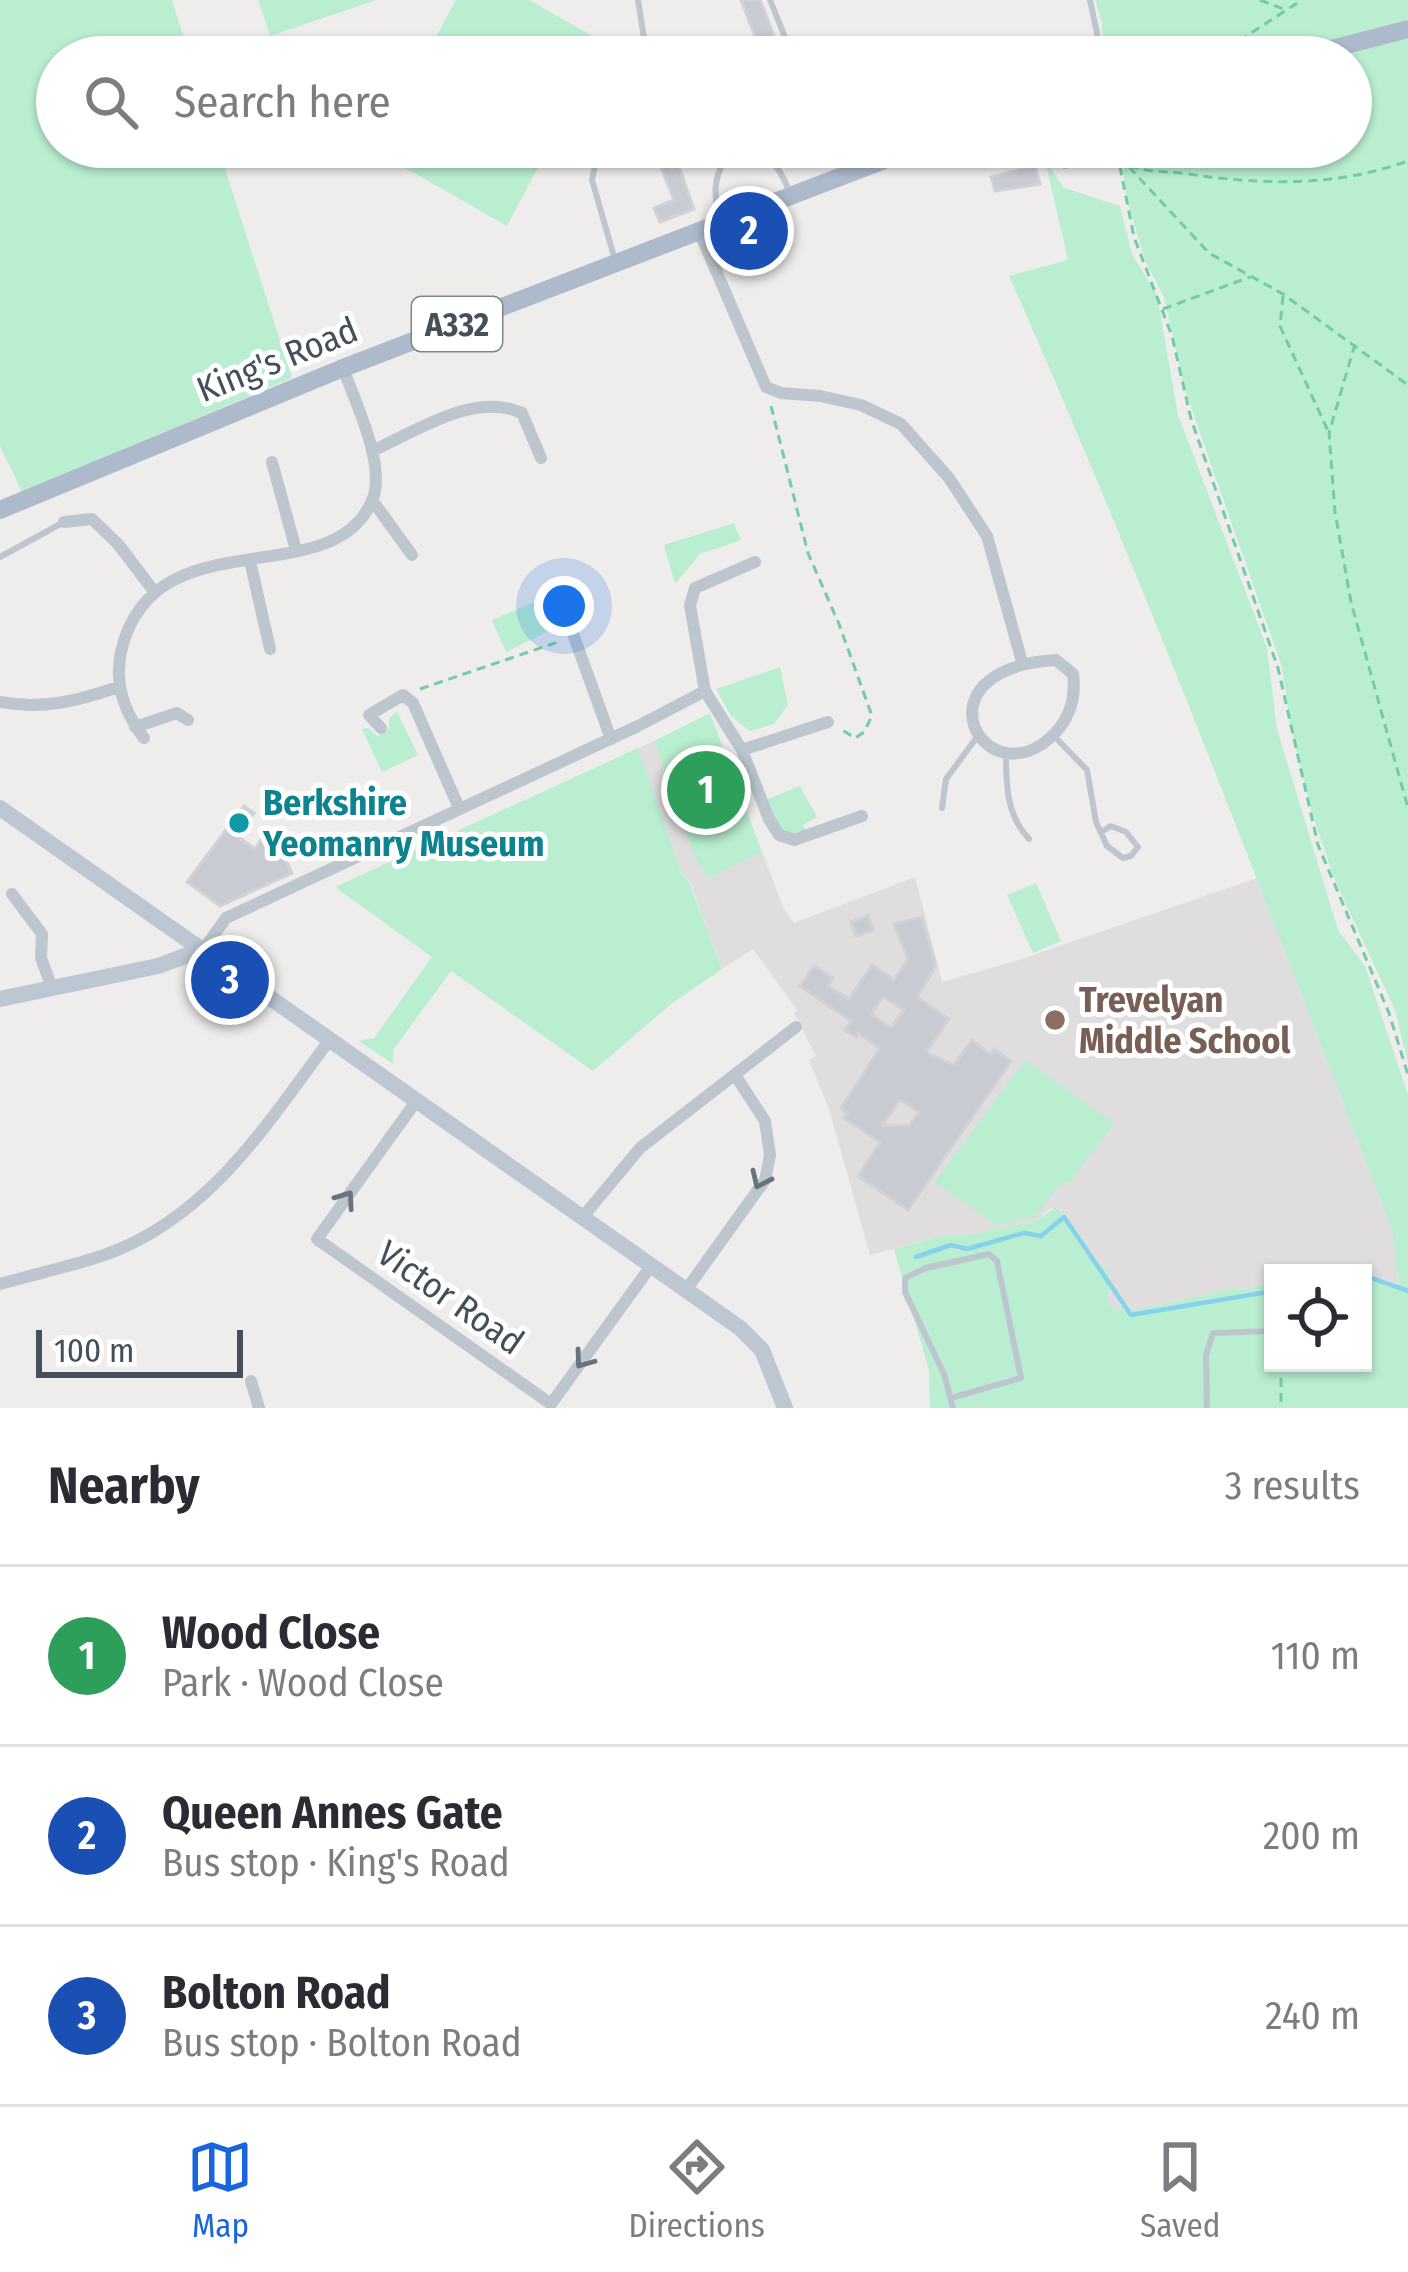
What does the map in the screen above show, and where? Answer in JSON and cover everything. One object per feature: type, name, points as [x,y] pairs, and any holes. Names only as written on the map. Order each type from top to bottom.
[{"type":"main road","points":[[1372,38],[1408,28]]},
{"type":"main road","name":"King's Road","points":[[0,510],[343,368],[861,168]]},
{"type":"street","points":[[699,231],[766,387],[861,405],[901,424],[949,478],[987,536],[1022,662]]},
{"type":"street","points":[[188,720],[176,713],[140,732],[118,688],[125,635],[153,590],[178,575],[326,541],[348,529],[372,500],[376,488],[372,451],[343,368]]},
{"type":"street","points":[[372,451],[476,406],[502,404],[522,412],[541,458]]},
{"type":"street","points":[[272,462],[296,550]]},
{"type":"street","points":[[372,500],[412,555]]},
{"type":"street","points":[[64,522],[92,519],[153,590]]},
{"type":"street","points":[[250,561],[270,649]]},
{"type":"street","points":[[755,562],[695,588],[690,605],[705,691],[742,750],[779,835],[794,840],[862,816]]},
{"type":"street","points":[[560,595],[611,739]]},
{"type":"street","points":[[1056,660],[1073,674],[1076,695],[1063,724],[1042,747],[1016,754],[993,749],[976,736],[969,717],[974,697],[994,677],[1022,662],[1056,660]]},
{"type":"street","points":[[0,702],[29,708],[118,688]]},
{"type":"street","points":[[0,999],[158,966],[204,949],[226,918],[705,691]]},
{"type":"street","points":[[381,728],[369,715],[404,695],[413,703],[459,808]]},
{"type":"street","points":[[742,750],[828,722]]},
{"type":"street","points":[[0,808],[740,1328],[762,1350],[785,1408]]},
{"type":"street","points":[[13,894],[42,934],[41,958],[52,988]]},
{"type":"street","points":[[582,1218],[640,1148],[796,1027]]},
{"type":"street","points":[[0,1284],[111,1253],[201,1200],[228,1175],[331,1038]]},
{"type":"street","points":[[686,1290],[765,1180],[770,1155],[765,1120],[735,1075]]},
{"type":"street","name":"Victor Road","points":[[417,1100],[317,1239],[551,1404],[652,1266]]},
{"type":"street","points":[[250,1381],[259,1408]]},
{"type":"lane","points":[[638,0],[646,36]]},
{"type":"lane","points":[[770,0],[785,36]]},
{"type":"lane","points":[[1090,0],[1098,36]]},
{"type":"lane","points":[[595,168],[592,180],[616,263]]},
{"type":"lane","points":[[719,168],[716,181],[721,221]]},
{"type":"lane","points":[[778,168],[791,194]]},
{"type":"lane","points":[[0,557],[64,522]]},
{"type":"lane","points":[[1053,735],[1087,770],[1092,810],[1101,832],[1107,846],[1123,858],[1132,856],[1138,847],[1126,832],[1111,826],[1101,832]]},
{"type":"lane","points":[[942,808],[946,779],[976,736]]},
{"type":"lane","points":[[1006,752],[1011,808],[1016,825],[1029,838]]},
{"type":"lane","points":[[951,1397],[1021,1378],[997,1261],[989,1254],[926,1268],[905,1279],[905,1292],[924,1325],[952,1408]]},
{"type":"lane","points":[[1207,1408],[1206,1355],[1213,1333],[1264,1331]]},
{"type":"path","points":[[1260,0],[1286,10]]},
{"type":"path","points":[[1246,36],[1302,0]]},
{"type":"path","points":[[1138,168],[1268,184],[1331,180],[1408,161]]},
{"type":"path","points":[[1120,168],[1134,238],[1163,309],[1190,419],[1278,668],[1318,845],[1389,1013],[1408,1075]]},
{"type":"path","points":[[1131,168],[1209,254],[1283,294],[1408,385]]},
{"type":"path","points":[[1163,309],[1252,277]]},
{"type":"path","points":[[1283,294],[1280,326],[1329,433]]},
{"type":"path","points":[[1354,344],[1329,433],[1335,512],[1351,602],[1408,808]]},
{"type":"path","points":[[766,387],[808,553],[872,716],[855,738],[828,722]]},
{"type":"path","points":[[404,695],[574,636]]},
{"type":"path","points":[[1281,1372],[1281,1408]]},
{"type":"shaded area","name":"Trevelyan Middle School","points":[[654,741],[697,863],[709,878],[762,852],[794,923],[915,877],[942,982],[1257,878],[1392,1230],[1400,1291],[1372,1277],[1372,1264],[1264,1264],[1264,1283],[1249,1289],[1115,1310],[1106,1302],[1111,1284],[1090,1260],[1066,1219],[1051,1208],[1037,1220],[965,1236],[941,1236],[870,1255],[829,1109],[809,1060],[816,1056],[794,1013],[797,1010],[753,949],[722,969],[690,882],[682,874],[638,748]]},
{"type":"green space","points":[[0,0],[172,0],[183,36],[36,36],[36,168],[225,168],[292,378],[22,492],[0,446]]},
{"type":"green space","points":[[258,0],[376,0],[270,36]]},
{"type":"green space","points":[[456,0],[529,0],[593,36],[436,36]]},
{"type":"green space","points":[[1095,0],[1408,0],[1408,19],[1347,36],[1102,36]]},
{"type":"green space","points":[[1408,37],[1408,1063],[1395,1010],[1334,878],[1311,810],[1282,667],[1184,387],[1164,297],[1146,263],[1126,197],[1123,168],[1372,168],[1372,48]]},
{"type":"green space","points":[[406,168],[538,168],[507,226]]},
{"type":"green space","points":[[1050,168],[1064,188],[1120,206],[1132,254],[1157,295],[1178,415],[1267,648],[1277,729],[1338,930],[1365,966],[1408,1095],[1408,1408],[930,1408],[929,1370],[894,1249],[1037,1220],[1056,1207],[1090,1260],[1107,1268],[1111,1284],[1106,1302],[1115,1310],[1264,1283],[1264,1372],[1372,1372],[1372,1276],[1400,1290],[1392,1230],[1300,990],[1159,631],[1009,276],[1068,260]]},
{"type":"green space","points":[[734,523],[741,540],[700,554],[675,584],[664,545]]},
{"type":"green space","points":[[537,601],[547,632],[506,652],[492,620]]},
{"type":"green space","points":[[780,667],[788,705],[774,724],[750,731],[731,716],[716,689]]},
{"type":"green space","points":[[397,712],[418,755],[382,772],[362,729],[377,736],[388,730],[390,717]]},
{"type":"green space","points":[[710,713],[762,852],[709,878],[697,863],[654,741]]},
{"type":"green space","points":[[638,748],[682,874],[722,969],[671,1004],[593,1071],[451,971],[393,1050],[393,1064],[359,1041],[374,1038],[432,957],[335,887]]},
{"type":"green space","points":[[800,786],[817,817],[803,825],[808,835],[784,835],[763,801]]},
{"type":"green space","points":[[1036,883],[1061,941],[1033,953],[1007,895]]},
{"type":"green space","points":[[1025,1060],[1114,1123],[1069,1184],[1063,1181],[1035,1217],[996,1225],[935,1182]]},
{"type":"building","points":[[741,0],[760,0],[774,36],[755,36]]},
{"type":"building","points":[[661,168],[679,168],[694,209],[660,222],[654,208],[674,200]]},
{"type":"building","points":[[1036,168],[1040,184],[995,191],[991,177]]},
{"type":"building","points":[[244,806],[254,813],[237,836],[255,849],[269,828],[278,835],[271,845],[283,854],[292,873],[220,906],[187,882]]},
{"type":"building","points":[[868,915],[873,930],[856,936],[851,922]]},
{"type":"building","points":[[922,917],[936,966],[917,997],[949,1019],[926,1052],[954,1065],[972,1040],[991,1055],[994,1049],[1011,1061],[908,1210],[858,1176],[880,1142],[844,1118],[848,1113],[841,1108],[880,1048],[845,1030],[851,1021],[800,986],[814,966],[833,978],[828,986],[849,999],[872,965],[894,980],[908,959],[894,924]],"holes":[[[883,997],[904,1010],[891,1028],[871,1014]],[[900,1100],[919,1112],[909,1126],[882,1125]]]},
{"type":"waterway","points":[[916,1257],[951,1245],[967,1249],[1024,1233],[1041,1236],[1064,1217],[1131,1315],[1264,1293]]},
{"type":"waterway","points":[[1372,1278],[1408,1291]]},
{"type":"place","name":"Queen Annes Gate","points":[[749,231]]},
{"type":"place","name":"Wood Close","points":[[706,790]]},
{"type":"place","name":"Berkshire Yeomanry Museum","points":[[239,823]]},
{"type":"place","name":"Bolton Road","points":[[230,980]]},
{"type":"place","name":"Trevelyan Middle School","points":[[1055,1020]]}]
